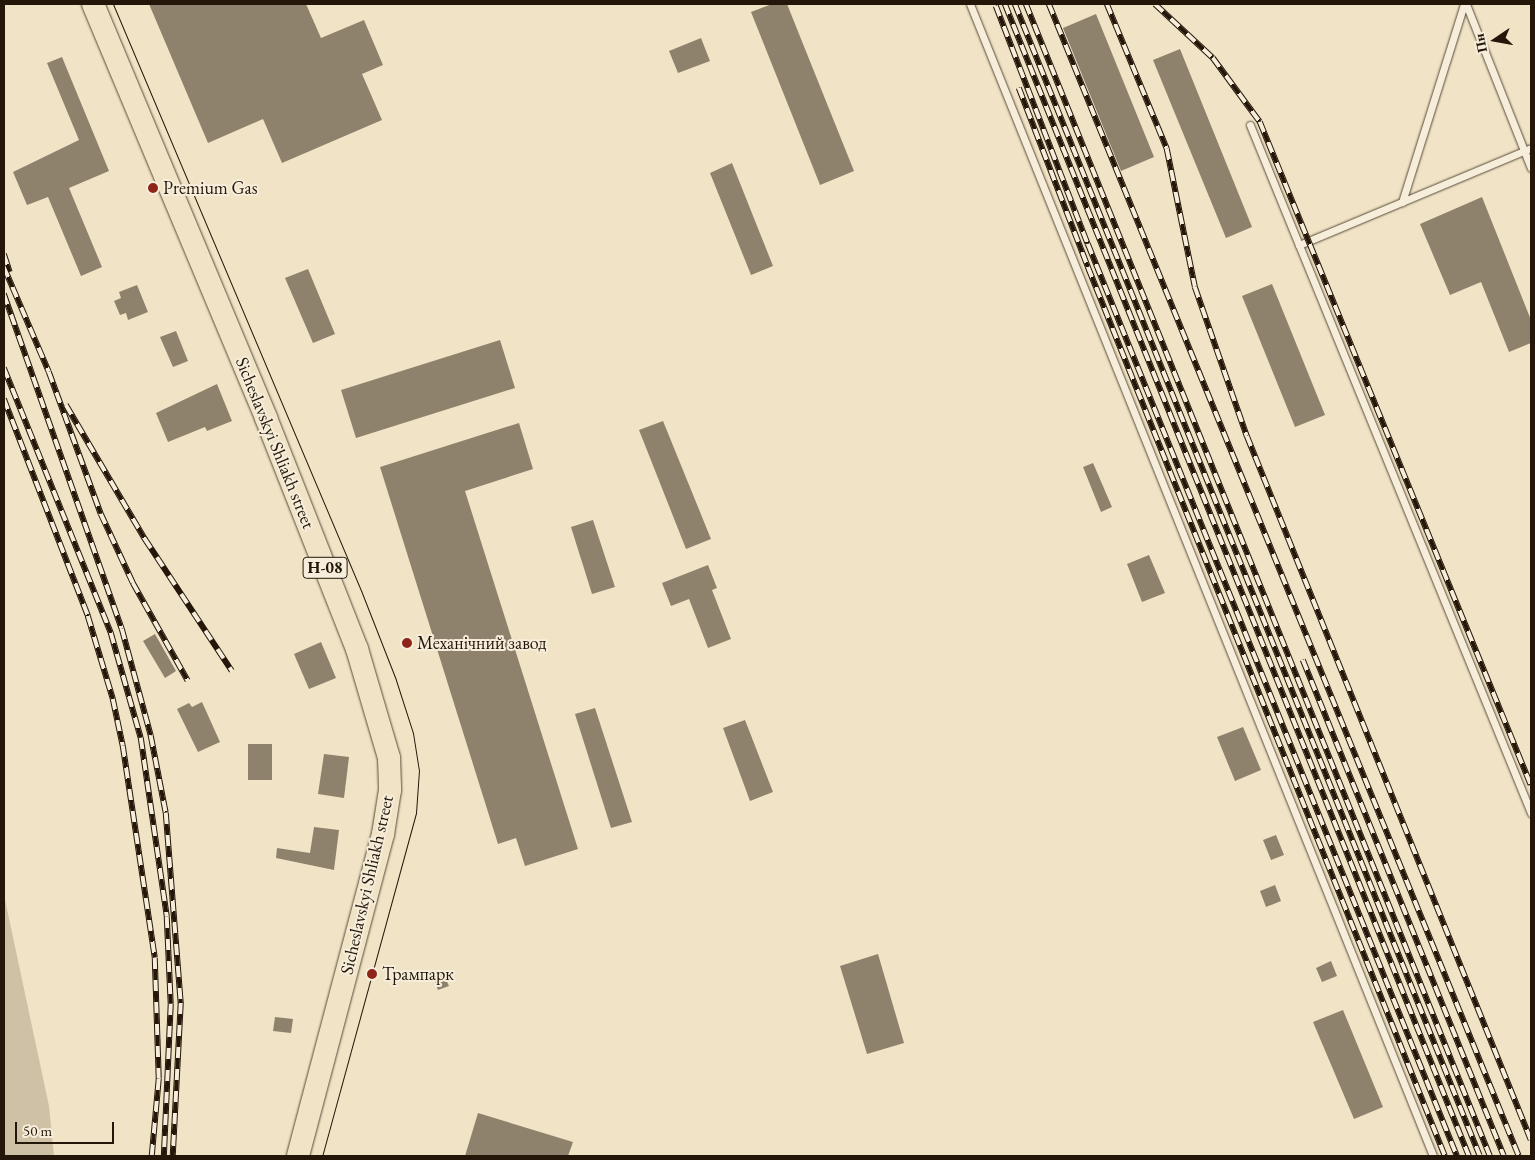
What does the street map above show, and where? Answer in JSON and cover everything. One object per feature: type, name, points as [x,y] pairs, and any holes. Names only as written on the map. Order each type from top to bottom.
[{"type":"main road","name":"Sicheslavskyi Shliakh street","points":[[93,4],[258,399],[350,631],[373,696],[389,758],[390,790],[383,834],[298,1156]]},
{"type":"lane","points":[[970,4],[1433,1156]]},
{"type":"lane","points":[[1465,4],[1528,150],[1531,168]]},
{"type":"lane","points":[[1402,202],[1465,4]]},
{"type":"lane","points":[[1250,125],[1531,813]]},
{"type":"lane","points":[[1299,245],[1528,150]]},
{"type":"shaded area","points":[[4,895],[49,1106],[54,1156],[4,1156]]},
{"type":"building","points":[[149,4],[306,4],[321,38],[364,20],[383,65],[362,74],[382,120],[282,163],[263,119],[208,143]]},
{"type":"building","points":[[772,4],[787,4],[854,171],[820,185],[751,12]]},
{"type":"building","points":[[1096,14],[1154,157],[1121,171],[1063,28]]},
{"type":"building","points":[[701,38],[710,61],[678,73],[669,51]]},
{"type":"building","points":[[1180,49],[1252,227],[1226,238],[1153,60]]},
{"type":"building","points":[[62,57],[109,171],[69,188],[102,267],[81,276],[48,197],[27,205],[13,172],[79,140],[47,63]]},
{"type":"building","points":[[732,163],[773,266],[751,275],[710,173]]},
{"type":"building","points":[[1482,197],[1531,320],[1531,343],[1509,352],[1481,282],[1450,295],[1420,224]]},
{"type":"building","points":[[308,269],[335,334],[313,343],[285,278]]},
{"type":"building","points":[[1272,284],[1325,415],[1295,427],[1242,296]]},
{"type":"building","points":[[137,285],[148,312],[128,320],[126,313],[120,315],[114,301],[121,298],[119,292]]},
{"type":"building","points":[[176,331],[188,361],[173,367],[160,337]]},
{"type":"building","points":[[500,340],[515,388],[356,438],[341,390]]},
{"type":"building","points":[[217,384],[232,421],[207,431],[205,427],[168,442],[156,413]]},
{"type":"building","points":[[663,421],[711,539],[686,549],[639,430]]},
{"type":"building","points":[[519,423],[533,469],[465,491],[578,849],[525,866],[516,838],[498,844],[380,467]]},
{"type":"building","points":[[1093,463],[1112,507],[1101,512],[1083,467]]},
{"type":"building","points":[[593,520],[615,587],[592,594],[571,527]]},
{"type":"building","points":[[1149,555],[1165,593],[1142,602],[1127,564]]},
{"type":"building","points":[[708,565],[717,588],[712,590],[731,639],[708,648],[689,599],[671,606],[662,583]]},
{"type":"building","points":[[155,634],[176,671],[165,678],[143,641]]},
{"type":"building","points":[[321,642],[336,678],[309,689],[294,654]]},
{"type":"building","points":[[202,702],[220,742],[198,752],[177,709],[189,703],[192,707]]},
{"type":"building","points":[[595,708],[632,822],[611,828],[575,714]]},
{"type":"building","points":[[745,720],[773,792],[750,801],[723,728]]},
{"type":"building","points":[[1243,727],[1261,770],[1235,781],[1217,737]]},
{"type":"building","points":[[248,744],[272,744],[272,780],[248,780]]},
{"type":"building","points":[[324,754],[349,757],[344,798],[318,794]]},
{"type":"building","points":[[314,827],[339,830],[334,870],[276,858],[277,848],[310,853]]},
{"type":"building","points":[[1276,835],[1284,855],[1271,860],[1263,840]]},
{"type":"building","points":[[1275,885],[1281,901],[1266,907],[1260,891]]},
{"type":"building","points":[[878,954],[904,1043],[867,1054],[840,966]]},
{"type":"building","points":[[1331,961],[1337,976],[1322,982],[1316,968]]},
{"type":"building","points":[[442,971],[449,986],[438,990],[432,975]]},
{"type":"building","points":[[1343,1010],[1383,1107],[1354,1119],[1313,1022]]},
{"type":"building","points":[[275,1017],[293,1019],[291,1033],[273,1031]]},
{"type":"building","points":[[478,1113],[573,1142],[568,1156],[465,1156]]},
{"type":"tram line","points":[[113,4],[362,593],[395,677],[413,733],[419,770],[416,813],[322,1156]]},
{"type":"railway","points":[[1005,4],[1469,1156]]},
{"type":"railway","points":[[1015,4],[1480,1156]]},
{"type":"railway","points":[[1026,4],[1490,1156]]},
{"type":"railway","points":[[1049,4],[1519,1156]]},
{"type":"railway","points":[[1107,4],[1167,149],[1195,287],[1247,436],[1531,1140]]},
{"type":"railway","points":[[1155,4],[1213,58],[1260,122],[1531,785]]},
{"type":"railway","points":[[996,6],[1088,244],[1457,1156]]},
{"type":"railway","points":[[1019,88],[1088,267],[1445,1156]]},
{"type":"railway","points":[[4,254],[10,272]]},
{"type":"railway","points":[[4,267],[49,372],[101,514],[133,583],[188,681]]},
{"type":"railway","points":[[4,294],[122,629],[151,736],[166,813],[181,1003],[173,1156]]},
{"type":"railway","points":[[4,368],[111,633],[141,738],[167,917],[171,1004],[164,1156]]},
{"type":"railway","points":[[4,399],[88,616],[113,699],[123,746],[155,958],[159,1079],[152,1156]]},
{"type":"railway","points":[[66,405],[145,539],[232,671]]},
{"type":"railway","points":[[1303,660],[1504,1156]]},
{"type":"place","name":"Premium Gas","points":[[153,188]]},
{"type":"place","name":"Механічний завод","points":[[407,643]]},
{"type":"place","name":"Трампарк","points":[[372,974]]}]
